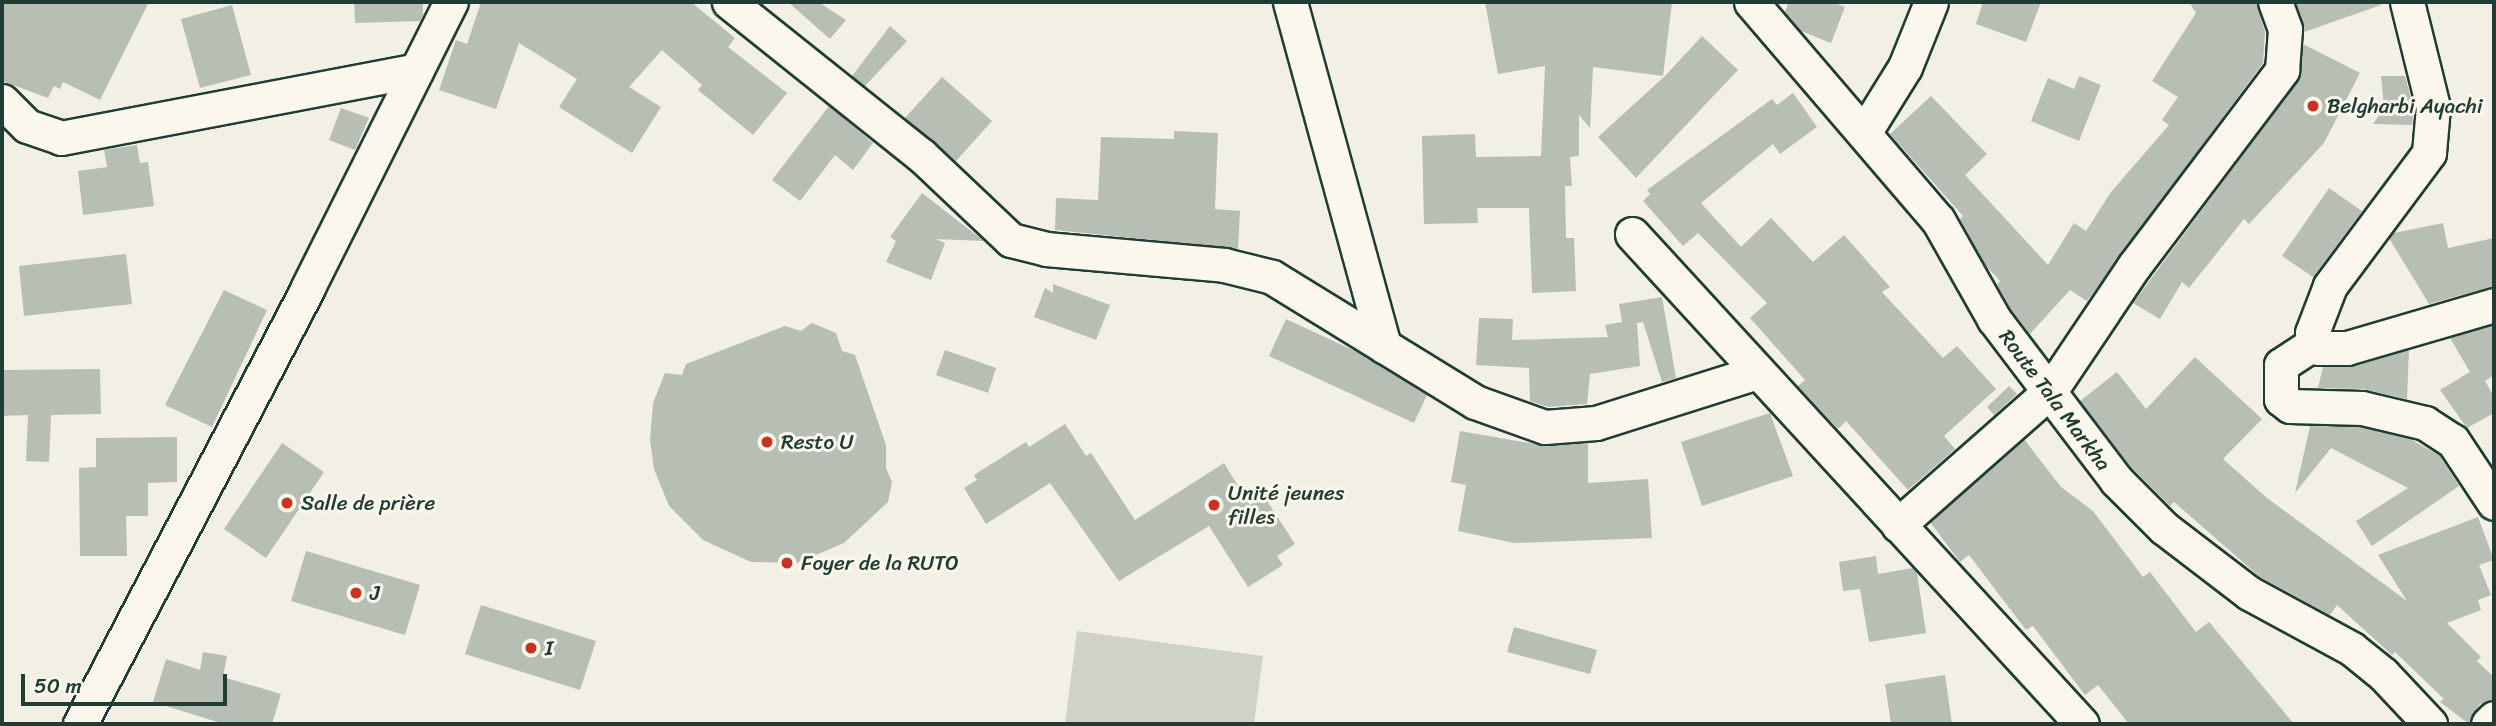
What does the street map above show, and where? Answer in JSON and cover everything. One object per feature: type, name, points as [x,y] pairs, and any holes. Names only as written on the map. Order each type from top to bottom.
[{"type":"street","points":[[80,724],[451,2]]},
{"type":"street","points":[[729,2],[921,155],[1011,240],[1046,249],[1224,265],[1272,277],[1475,402],[1545,427],[1596,423],[1758,372]]},
{"type":"street","points":[[1290,2],[1384,346]]},
{"type":"street","name":"Route Tala Markha","points":[[1751,2],[1938,220],[1994,319],[2116,481],[2164,528],[2249,593],[2352,649],[2383,674],[2430,724]]},
{"type":"street","points":[[1864,133],[1905,67],[1931,2]]},
{"type":"street","points":[[1898,524],[2050,391],[2134,266],[2282,70],[2285,29],[2275,2]]},
{"type":"street","points":[[2407,2],[2433,107],[2429,153],[2330,286],[2316,319],[2316,342],[2318,348],[2347,348],[2494,305]]},
{"type":"street","points":[[2,101],[27,127],[61,138],[417,70]]},
{"type":"street","points":[[1632,234],[2082,724]]},
{"type":"street","points":[[2316,342],[2281,365],[2281,399],[2290,406],[2362,408],[2425,423],[2453,441],[2494,503]]},
{"type":"street","points":[[2488,724],[2494,718]]},
{"type":"shaded area","points":[[1077,631],[1263,656],[1254,724],[1065,724]]},
{"type":"building","points":[[2,2],[149,2],[100,100],[63,82],[60,89],[54,86],[48,98],[2,81]]},
{"type":"building","points":[[354,2],[423,2],[423,15],[420,21],[355,23]]},
{"type":"building","points":[[481,2],[691,2],[735,38],[728,47],[787,93],[753,135],[698,90],[702,85],[662,50],[629,87],[661,107],[632,153],[559,107],[577,79],[519,43],[496,109],[439,90],[456,40],[467,44]]},
{"type":"building","points":[[788,2],[818,2],[846,20],[830,39]]},
{"type":"building","points":[[1485,2],[1672,2],[1663,76],[1593,67],[1590,128],[1579,115],[1579,156],[1570,157],[1572,186],[1565,186],[1566,238],[1574,238],[1576,291],[1532,293],[1529,208],[1477,208],[1478,223],[1424,224],[1422,136],[1475,134],[1476,157],[1541,156],[1545,66],[1498,74]]},
{"type":"building","points":[[1789,2],[1832,2],[1845,7],[1831,43],[1801,31],[1785,12]]},
{"type":"building","points":[[1983,2],[2041,2],[2026,42],[1976,24]]},
{"type":"building","points":[[2189,2],[2256,2],[2265,32],[2263,63],[2087,301],[2070,290],[2030,334],[2010,308],[1997,285],[2000,281],[1986,266],[1960,219],[1963,216],[1890,134],[1931,96],[1987,154],[1965,175],[2048,265],[2074,223],[2086,231],[2111,192],[2169,125],[2162,120],[2178,97],[2152,81],[2196,13]]},
{"type":"building","points":[[2295,2],[2380,2],[2381,5],[2304,32]]},
{"type":"building","points":[[232,5],[251,75],[200,88],[181,19]]},
{"type":"building","points":[[890,26],[907,41],[865,86],[852,76]]},
{"type":"building","points":[[1702,36],[1738,70],[1636,178],[1598,137],[1665,76]]},
{"type":"building","points":[[2303,44],[2360,73],[2324,143],[2249,224],[2244,219],[2189,288],[2182,282],[2160,319],[2133,303],[2297,82]]},
{"type":"building","points":[[2079,76],[2101,85],[2079,141],[2031,121],[2048,78],[2074,89]]},
{"type":"building","points":[[2381,76],[2405,76],[2414,109],[2412,125],[2373,124],[2384,108]]},
{"type":"building","points":[[942,77],[992,121],[956,161],[905,118]]},
{"type":"building","points":[[1793,93],[1817,127],[1780,154],[1773,144],[1701,203],[1741,247],[1771,218],[1813,262],[1844,235],[1890,287],[1882,292],[1943,358],[1957,346],[1996,389],[1944,436],[1955,449],[1908,490],[1846,421],[1838,429],[1798,386],[1805,380],[1750,318],[1767,303],[1698,233],[1683,246],[1643,201],[1650,194],[1647,190],[1772,99],[1777,105]]},
{"type":"building","points":[[829,106],[873,143],[853,170],[835,155],[800,201],[772,180]]},
{"type":"building","points":[[341,108],[369,118],[355,150],[329,140]]},
{"type":"building","points":[[1174,131],[1218,133],[1215,209],[1240,211],[1238,249],[1055,230],[1056,198],[1098,200],[1101,137],[1174,139]]},
{"type":"building","points":[[137,145],[140,163],[148,162],[154,206],[83,215],[78,171],[107,167],[104,150]]},
{"type":"building","points":[[2329,188],[2362,211],[2313,277],[2282,256]]},
{"type":"building","points":[[922,193],[984,241],[936,239],[945,243],[931,280],[886,262],[896,241],[890,237]]},
{"type":"building","points":[[2443,223],[2448,248],[2494,238],[2494,286],[2429,304],[2389,238],[2394,233]]},
{"type":"building","points":[[126,254],[132,304],[24,316],[19,266]]},
{"type":"building","points":[[1053,284],[1110,305],[1096,340],[1034,317],[1045,288],[1053,293]]},
{"type":"building","points":[[224,290],[267,310],[212,427],[165,405]]},
{"type":"building","points":[[1662,297],[1676,378],[1662,382],[1643,322],[1637,323],[1640,366],[1590,374],[1587,404],[1548,407],[1530,401],[1529,368],[1476,365],[1479,318],[1513,319],[1512,340],[1608,337],[1605,325],[1622,322],[1619,304]]},
{"type":"building","points":[[1286,319],[1357,352],[1427,395],[1414,423],[1269,356]]},
{"type":"building","name":"Resto U","points":[[812,323],[836,333],[842,351],[855,355],[886,445],[886,468],[892,482],[888,502],[844,543],[797,563],[751,562],[703,540],[669,506],[654,469],[650,440],[653,403],[665,373],[682,375],[686,364],[785,326],[801,331]]},
{"type":"building","points":[[2494,325],[2494,375],[2485,381],[2494,397],[2494,413],[2467,428],[2440,390],[2470,372],[2450,338]]},
{"type":"building","points":[[945,350],[996,368],[988,393],[936,375]]},
{"type":"building","points":[[2409,350],[2407,399],[2363,389],[2318,388],[2323,367],[2352,367]]},
{"type":"building","points":[[2195,357],[2262,419],[2223,459],[2267,498],[2407,601],[2378,555],[2478,517],[2494,560],[2479,565],[2491,595],[2478,600],[2481,610],[2447,623],[2481,657],[2477,661],[2494,677],[2494,699],[2480,704],[2469,724],[2440,702],[2444,699],[2395,652],[2392,655],[2337,605],[2330,615],[2260,577],[2174,502],[2170,506],[2131,467],[2080,401],[2117,372],[2146,409]]},
{"type":"building","points":[[100,369],[101,414],[51,415],[49,462],[26,461],[28,415],[2,416],[2,370]]},
{"type":"building","points":[[2009,386],[2017,394],[1994,415],[1987,407]]},
{"type":"building","points":[[1770,413],[1793,476],[1702,506],[1681,442]]},
{"type":"building","name":"Unité jeunes filles","points":[[1065,424],[1086,456],[1091,453],[1135,520],[1224,463],[1250,505],[1264,496],[1295,544],[1277,556],[1283,565],[1248,587],[1209,526],[1119,581],[1050,483],[986,524],[964,488],[977,480],[974,475],[1026,442],[1029,447]]},
{"type":"building","points":[[2310,426],[2359,427],[2410,439],[2439,455],[2459,486],[2372,546],[2356,521],[2408,488],[2331,448],[2295,493]]},
{"type":"building","points":[[1460,431],[1546,446],[1588,443],[1588,483],[1648,479],[1652,538],[1514,543],[1458,531],[1466,485],[1451,482]]},
{"type":"building","points":[[177,437],[177,482],[148,483],[148,516],[126,516],[127,556],[80,556],[79,468],[96,467],[96,438]]},
{"type":"building","points":[[2024,439],[2061,487],[2093,511],[2143,577],[2150,572],[2196,632],[2209,622],[2294,724],[2129,724],[2098,685],[2085,695],[2033,626],[2026,630],[1969,555],[1960,562],[1930,522]]},
{"type":"building","name":"Salle de prière","points":[[282,443],[324,472],[266,558],[224,529]]},
{"type":"building","name":"J","points":[[306,551],[420,585],[405,635],[291,601]]},
{"type":"building","points":[[1876,556],[1878,574],[1913,568],[1917,573],[1926,633],[1869,642],[1860,589],[1843,591],[1839,562]]},
{"type":"building","name":"I","points":[[481,605],[596,641],[580,690],[465,654]]},
{"type":"building","points":[[1514,627],[1597,650],[1590,674],[1507,652]]},
{"type":"building","points":[[203,652],[227,656],[223,677],[281,694],[272,724],[224,724],[153,702],[166,659],[200,670]]},
{"type":"building","points":[[1945,675],[1952,724],[1891,724],[1885,684]]},
{"type":"place","name":"Belgharbi Ayachi","points":[[2313,106]]},
{"type":"place","name":"Resto U","points":[[767,442]]},
{"type":"place","name":"Salle de prière","points":[[287,503]]},
{"type":"place","name":"Unité jeunes filles","points":[[1214,505]]},
{"type":"place","name":"Foyer de la RUTO","points":[[787,563]]},
{"type":"place","name":"J","points":[[356,593]]},
{"type":"place","name":"I","points":[[531,648]]}]
